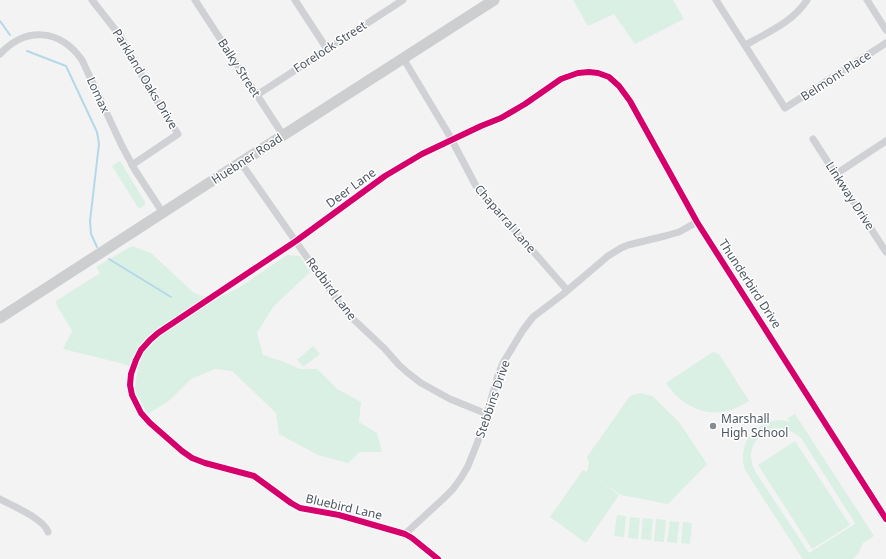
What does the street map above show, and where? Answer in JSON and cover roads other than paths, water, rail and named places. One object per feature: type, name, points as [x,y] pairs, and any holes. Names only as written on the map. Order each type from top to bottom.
[{"type":"main road","name":"Huebner Road","points":[[0,318],[494,0]]},
{"type":"street","name":"Parkland Oaks Drive","points":[[92,0],[121,37],[147,85],[178,134],[132,165]]},
{"type":"street","name":"Balky Street","points":[[195,0],[283,135]]},
{"type":"street","points":[[295,0],[327,49]]},
{"type":"street","points":[[716,0],[745,45],[794,16],[807,0]]},
{"type":"street","points":[[866,0],[886,30]]},
{"type":"street","name":"Forelock Street","points":[[257,95],[399,1]]},
{"type":"street","name":"Lomax","points":[[0,54],[10,44],[18,39],[39,35],[59,39],[76,51],[82,60],[132,165],[163,213]]},
{"type":"street","name":"Belmont Place","points":[[745,45],[785,108],[886,43]]},
{"type":"street","name":"Chaparral Lane","points":[[403,58],[476,186],[568,290]]},
{"type":"street","name":"Deer Lane","points":[[140,350],[158,333],[296,241],[385,176],[408,162],[451,140],[501,118],[525,104],[561,79],[578,73],[589,72]]},
{"type":"street","name":"Thunderbird Drive","points":[[589,72],[598,73],[609,77],[619,86],[631,102],[697,222],[886,518]]},
{"type":"street","name":"Linkway Drive","points":[[813,139],[885,248]]},
{"type":"street","points":[[836,174],[886,141]]},
{"type":"street","name":"Redbird Lane","points":[[241,163],[339,303],[352,318],[384,348],[398,365],[427,387],[450,399],[487,414]]},
{"type":"street","name":"Stebbins Drive","points":[[405,534],[453,489],[461,478],[473,453],[503,363],[530,320],[608,256],[621,248],[679,232],[697,222]]},
{"type":"street","name":"Bluebird Lane","points":[[140,350],[131,374],[130,385],[136,405],[150,423],[182,451],[192,458],[205,463],[254,476],[300,508],[339,515],[405,534],[438,559]]},
{"type":"street","points":[[0,499],[38,520],[44,525],[48,532]]},
{"type":"waterway","points":[[0,21],[10,35]]},
{"type":"waterway","points":[[27,51],[66,66],[97,132],[99,144],[90,221],[91,234],[97,247]]},
{"type":"waterway","points":[[109,259],[171,297]]},
{"type":"place","name":"Marshall High School","points":[[713,426]]}]
